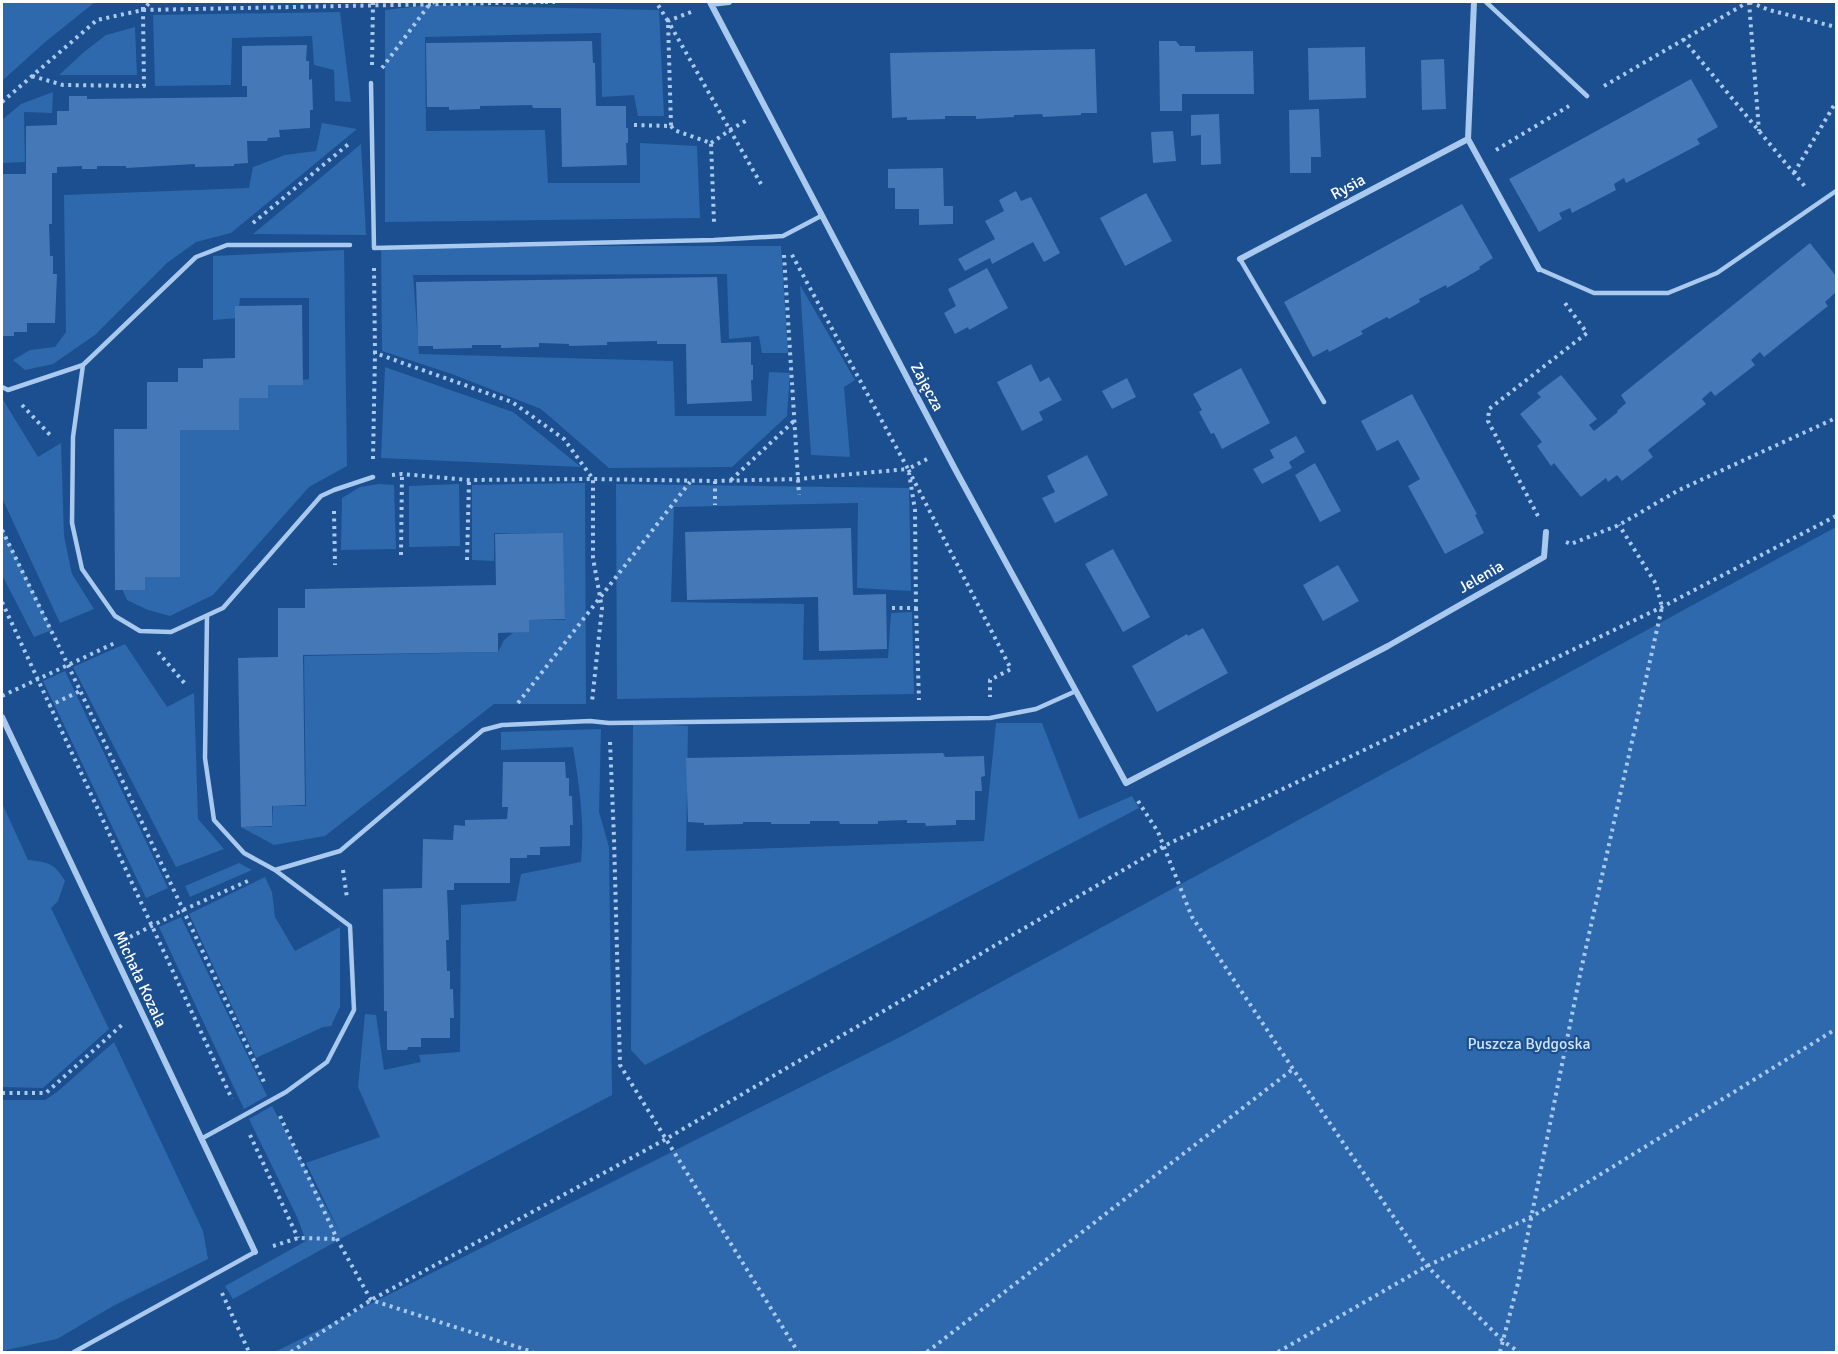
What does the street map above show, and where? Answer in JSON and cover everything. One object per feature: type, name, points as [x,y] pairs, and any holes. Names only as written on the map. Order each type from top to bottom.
[{"type":"street","points":[[711,3],[729,2]]},
{"type":"street","points":[[1474,2],[1468,139],[1539,269]]},
{"type":"street","name":"Zajęcza","points":[[711,3],[944,449],[1126,783]]},
{"type":"street","name":"Rysia","points":[[1240,259],[1468,139]]},
{"type":"street","name":"Jelenia","points":[[1126,783],[1388,646],[1544,557],[1546,532]]},
{"type":"street","name":"Michała Kozala","points":[[2,717],[255,1252]]},
{"type":"lane","points":[[1486,2],[1587,96]]},
{"type":"lane","points":[[371,83],[374,248],[714,240],[783,236],[821,216]]},
{"type":"lane","points":[[1539,269],[1594,292],[1668,293],[1717,273],[1836,191]]},
{"type":"lane","points":[[2,387],[8,390],[83,365],[196,257],[227,245],[350,246]]},
{"type":"lane","points":[[1240,259],[1324,402]]},
{"type":"lane","points":[[83,365],[73,437],[72,523],[82,569],[116,616],[140,631],[171,632],[223,608],[321,496],[334,489],[373,477]]},
{"type":"lane","points":[[201,1139],[286,1092],[327,1062],[354,1010],[350,926],[274,870],[244,854],[213,820],[205,759],[207,615]]},
{"type":"lane","points":[[274,870],[340,851],[483,730],[501,725],[590,721],[609,723],[990,718],[1036,709],[1076,691]]},
{"type":"lane","points":[[74,1353],[255,1252]]},
{"type":"path","points":[[32,76],[63,86],[144,86],[143,2]]},
{"type":"path","points":[[143,10],[150,2]]},
{"type":"path","points":[[366,2],[374,4]]},
{"type":"path","points":[[371,83],[429,5],[434,2]]},
{"type":"path","points":[[2,102],[97,20],[143,10],[555,2]]},
{"type":"path","points":[[656,2],[761,184]]},
{"type":"path","points":[[1480,160],[1749,2]]},
{"type":"path","points":[[1749,2],[1769,10],[1836,27]]},
{"type":"path","points":[[1749,2],[1760,132]]},
{"type":"path","points":[[668,21],[711,3]]},
{"type":"path","points":[[371,83],[374,4]]},
{"type":"path","points":[[668,21],[671,126],[674,130],[711,143]]},
{"type":"path","points":[[1683,39],[1819,204]]},
{"type":"path","points":[[1794,173],[1836,102]]},
{"type":"path","points":[[711,143],[766,109]]},
{"type":"path","points":[[634,124],[671,126]]},
{"type":"path","points":[[227,245],[372,125]]},
{"type":"path","points":[[711,143],[714,240]]},
{"type":"path","points":[[783,236],[799,495]]},
{"type":"path","points":[[783,236],[908,469],[1011,669],[990,680],[990,718]]},
{"type":"path","points":[[374,248],[373,477],[402,474],[469,480],[798,479],[908,469],[944,449]]},
{"type":"path","points":[[1539,269],[1587,333],[1489,409],[1488,421],[1546,532],[1571,544],[1619,525],[1680,490],[1836,418]]},
{"type":"path","points":[[375,353],[512,402],[564,439],[593,479],[593,558],[602,608],[590,721]]},
{"type":"path","points":[[8,390],[73,457]]},
{"type":"path","points":[[730,481],[795,420]]},
{"type":"path","points":[[908,469],[915,510],[920,719]]},
{"type":"path","points":[[401,555],[402,474]]},
{"type":"path","points":[[467,560],[469,480]]},
{"type":"path","points":[[501,725],[691,481]]},
{"type":"path","points":[[715,481],[715,505]]},
{"type":"path","points":[[334,489],[335,565]]},
{"type":"path","points":[[291,1353],[371,1299],[666,1139],[1164,846],[1662,607],[1836,516]]},
{"type":"path","points":[[1500,1353],[1533,1216],[1581,970],[1662,607],[1656,584],[1619,525]]},
{"type":"path","points":[[2,530],[174,889]]},
{"type":"path","points":[[2,603],[298,1238]]},
{"type":"path","points":[[892,608],[916,608]]},
{"type":"path","points":[[2,696],[140,631],[206,709]]},
{"type":"path","points":[[49,706],[80,691]]},
{"type":"path","points":[[609,723],[620,1065],[798,1353]]},
{"type":"path","points":[[1126,783],[1158,832],[1192,917],[1427,1266],[1503,1341],[1519,1353]]},
{"type":"path","points":[[340,851],[350,926]]},
{"type":"path","points":[[110,945],[274,870]]},
{"type":"path","points":[[2,1093],[46,1093],[139,1008]]},
{"type":"path","points":[[1278,1353],[1427,1266],[1533,1216],[1836,1029]]},
{"type":"path","points":[[927,1353],[1293,1069]]},
{"type":"path","points":[[255,1252],[298,1238],[337,1239]]},
{"type":"path","points":[[214,1275],[249,1353]]},
{"type":"path","points":[[371,1299],[533,1353]]},
{"type":"green space","points":[[2,2],[95,2],[2,81]]},
{"type":"green space","points":[[429,5],[659,10],[664,116],[638,116],[634,95],[602,97],[601,33],[425,37],[426,131],[545,130],[548,183],[640,183],[640,143],[697,146],[700,218],[385,222],[385,10]]},
{"type":"green space","points":[[340,12],[351,102],[335,101],[334,70],[314,65],[312,36],[232,38],[231,85],[155,86],[153,15]]},
{"type":"green space","points":[[135,27],[137,75],[59,75],[106,35]]},
{"type":"green space","points":[[53,92],[52,113],[24,112],[25,162],[2,163],[2,120],[21,104]]},
{"type":"green space","points":[[322,123],[357,129],[231,233],[196,242],[167,263],[95,335],[53,364],[25,370],[13,360],[30,350],[55,347],[66,332],[64,195],[249,188],[253,167],[285,155],[316,151]]},
{"type":"green space","points":[[361,144],[366,235],[253,234]]},
{"type":"green space","points":[[381,246],[781,246],[788,353],[762,353],[759,336],[729,339],[727,274],[413,275],[419,354],[673,361],[675,416],[766,416],[769,372],[790,373],[787,416],[732,467],[609,468],[541,409],[452,374],[382,351]]},
{"type":"green space","points":[[344,250],[347,466],[309,487],[213,595],[170,616],[148,610],[127,600],[120,584],[144,590],[145,577],[180,576],[180,430],[239,398],[267,398],[268,385],[309,379],[309,298],[240,298],[238,318],[213,320],[213,256]]},
{"type":"green space","points":[[800,285],[855,380],[844,387],[850,457],[811,455]]},
{"type":"green space","points":[[385,367],[513,412],[581,467],[381,458]]},
{"type":"green space","points":[[2,398],[38,457],[61,443],[64,536],[72,574],[94,609],[60,623],[2,498]]},
{"type":"green space","points":[[585,483],[586,704],[494,704],[325,836],[274,845],[241,827],[272,827],[273,806],[306,806],[304,656],[498,652],[504,640],[529,620],[565,620],[562,534],[494,533],[494,561],[472,560],[472,485]]},
{"type":"green space","points":[[379,484],[394,485],[396,549],[341,550],[342,498],[360,487]]},
{"type":"green space","points":[[459,484],[460,546],[409,547],[409,486]]},
{"type":"green space","points":[[616,484],[909,488],[911,591],[857,588],[858,503],[674,507],[671,602],[804,604],[803,660],[888,658],[891,613],[912,612],[914,694],[617,699]]},
{"type":"green space","name":"Puszcza Bydgoska","points":[[1836,527],[1836,1352],[275,1352],[904,1035]]},
{"type":"green space","points":[[2,528],[52,630],[34,637],[2,575]]},
{"type":"green space","points":[[125,644],[167,707],[194,693],[198,819],[224,849],[176,867],[73,667]]},
{"type":"green space","points":[[65,671],[168,888],[146,898],[43,681]]},
{"type":"green space","points":[[633,723],[688,726],[686,851],[984,841],[996,723],[1042,723],[1079,819],[1132,796],[1139,808],[645,1065],[631,1050]]},
{"type":"green space","points":[[601,729],[599,812],[609,847],[612,1095],[342,1238],[233,1299],[225,1286],[306,1241],[297,1217],[249,1119],[272,1106],[340,1233],[306,1163],[380,1137],[358,1087],[365,1014],[376,1015],[384,1070],[421,1062],[419,1055],[460,1052],[461,905],[516,901],[521,874],[581,862],[582,819],[573,747],[501,750],[501,732]]},
{"type":"green space","points":[[2,803],[28,860],[50,864],[58,870],[65,881],[58,901],[51,908],[109,1029],[43,1088],[2,1087]]},
{"type":"green space","points":[[239,863],[252,870],[190,897],[185,886]]},
{"type":"green space","points":[[265,877],[272,892],[275,917],[295,951],[340,927],[340,1007],[331,1026],[323,1027],[256,1058],[189,914]]},
{"type":"green space","points":[[181,917],[267,1096],[244,1109],[159,927]]},
{"type":"green space","points":[[114,1042],[203,1231],[208,1259],[113,1306],[57,1339],[2,1351],[2,1100],[45,1100]]},
{"type":"building","points":[[592,41],[596,106],[626,106],[627,165],[562,167],[561,108],[533,108],[532,105],[480,106],[480,109],[449,110],[449,107],[427,107],[426,43]]},
{"type":"building","points":[[1159,41],[1176,41],[1180,46],[1195,46],[1195,52],[1253,51],[1254,94],[1182,94],[1182,111],[1160,111]]},
{"type":"building","points":[[307,45],[306,61],[309,61],[309,80],[312,79],[313,110],[310,110],[310,128],[279,130],[280,137],[268,138],[267,141],[247,141],[248,163],[234,164],[234,166],[195,167],[195,164],[126,168],[126,166],[97,166],[97,169],[82,169],[82,166],[57,167],[57,173],[52,173],[52,224],[49,224],[50,256],[53,256],[53,274],[57,274],[55,323],[27,323],[27,332],[14,332],[14,336],[2,336],[2,174],[26,174],[26,126],[57,125],[57,111],[69,111],[69,96],[87,96],[87,99],[247,97],[247,86],[242,86],[242,46]]},
{"type":"building","points":[[1365,47],[1366,98],[1309,100],[1308,48]]},
{"type":"building","points":[[1095,49],[1097,113],[1043,117],[1042,114],[1014,115],[1014,117],[976,119],[976,116],[907,120],[907,117],[892,118],[890,53]]},
{"type":"building","points":[[1444,59],[1446,109],[1422,110],[1421,60]]},
{"type":"building","points":[[1691,79],[1718,127],[1697,139],[1700,144],[1626,183],[1624,178],[1614,184],[1616,190],[1572,213],[1570,208],[1559,213],[1562,219],[1539,232],[1509,179]]},
{"type":"building","points":[[1319,109],[1321,157],[1311,157],[1311,173],[1290,173],[1289,110]]},
{"type":"building","points":[[1219,114],[1221,164],[1201,165],[1201,135],[1191,136],[1191,115]]},
{"type":"building","points":[[1173,131],[1176,161],[1153,163],[1151,132]]},
{"type":"building","points":[[943,168],[944,206],[953,206],[953,224],[919,225],[919,209],[895,209],[895,188],[888,188],[888,169]]},
{"type":"building","points":[[1016,191],[1021,201],[1031,197],[1060,253],[1044,262],[1033,242],[992,264],[990,258],[965,271],[958,259],[995,239],[985,221],[1004,211],[999,200]]},
{"type":"building","points":[[1146,193],[1172,241],[1125,266],[1100,218]]},
{"type":"building","points":[[1462,204],[1493,258],[1479,267],[1480,269],[1447,288],[1446,285],[1419,299],[1420,302],[1389,319],[1387,317],[1361,331],[1363,334],[1329,352],[1328,349],[1313,357],[1284,302]]},
{"type":"building","points":[[1810,243],[1836,276],[1836,292],[1825,302],[1828,306],[1764,357],[1760,352],[1751,360],[1755,365],[1715,396],[1711,391],[1702,399],[1706,404],[1648,450],[1653,457],[1622,481],[1617,475],[1608,482],[1606,478],[1581,497],[1554,463],[1551,466],[1537,446],[1542,442],[1520,414],[1541,397],[1537,393],[1561,375],[1597,419],[1589,425],[1594,431],[1626,403],[1621,395]]},
{"type":"building","points":[[987,268],[1008,308],[969,330],[968,327],[955,334],[944,313],[956,306],[948,289]]},
{"type":"building","points":[[717,277],[721,343],[751,342],[752,401],[687,404],[686,344],[657,344],[657,341],[607,342],[607,345],[569,346],[569,344],[539,343],[539,347],[501,348],[501,345],[433,349],[433,346],[418,346],[416,282]]},
{"type":"building","points":[[302,305],[303,385],[268,385],[268,398],[239,398],[239,430],[180,430],[180,577],[145,577],[145,590],[115,590],[114,429],[147,429],[147,382],[178,382],[178,368],[203,368],[203,359],[235,358],[235,306]]},
{"type":"building","points":[[1031,364],[1040,382],[1049,377],[1062,400],[1039,412],[1043,420],[1022,431],[997,382]]},
{"type":"building","points":[[1241,368],[1270,423],[1222,449],[1199,412],[1202,410],[1193,394]]},
{"type":"building","points":[[1127,378],[1136,397],[1112,409],[1102,391]]},
{"type":"building","points":[[1412,394],[1477,514],[1475,515],[1484,533],[1445,554],[1408,486],[1420,479],[1398,440],[1377,451],[1361,421]]},
{"type":"building","points":[[1296,436],[1305,452],[1289,462],[1292,468],[1262,484],[1253,469],[1274,458],[1270,450]]},
{"type":"building","points":[[1087,455],[1108,495],[1055,523],[1042,498],[1055,492],[1047,476]]},
{"type":"building","points":[[1315,463],[1341,511],[1320,522],[1295,475]]},
{"type":"building","points":[[851,528],[853,595],[886,594],[887,649],[819,651],[818,597],[687,600],[685,532]]},
{"type":"building","points":[[563,533],[565,619],[529,620],[529,632],[498,633],[498,652],[303,655],[305,805],[272,806],[272,826],[241,827],[238,658],[278,657],[278,608],[305,608],[305,589],[496,585],[495,534]]},
{"type":"building","points":[[1113,549],[1150,617],[1123,632],[1085,564]]},
{"type":"building","points":[[1338,565],[1359,601],[1323,621],[1303,585]]},
{"type":"building","points":[[1203,628],[1228,673],[1157,712],[1132,666],[1187,634],[1188,636]]},
{"type":"building","points":[[943,753],[945,757],[984,756],[985,776],[981,777],[982,791],[975,791],[975,820],[956,820],[956,825],[926,826],[925,823],[907,823],[907,820],[878,821],[878,824],[810,821],[810,824],[743,822],[743,824],[704,825],[704,823],[688,822],[686,758]]},
{"type":"building","points":[[503,762],[565,762],[566,778],[569,778],[569,796],[572,796],[573,825],[570,825],[570,846],[540,847],[540,855],[510,858],[510,883],[454,883],[454,890],[447,890],[449,940],[446,940],[447,971],[450,971],[450,989],[453,989],[454,1018],[450,1018],[450,1038],[421,1038],[421,1047],[387,1050],[387,1011],[384,1011],[383,889],[422,888],[423,839],[453,840],[454,825],[465,826],[465,820],[507,819],[508,807],[502,807]]}]
